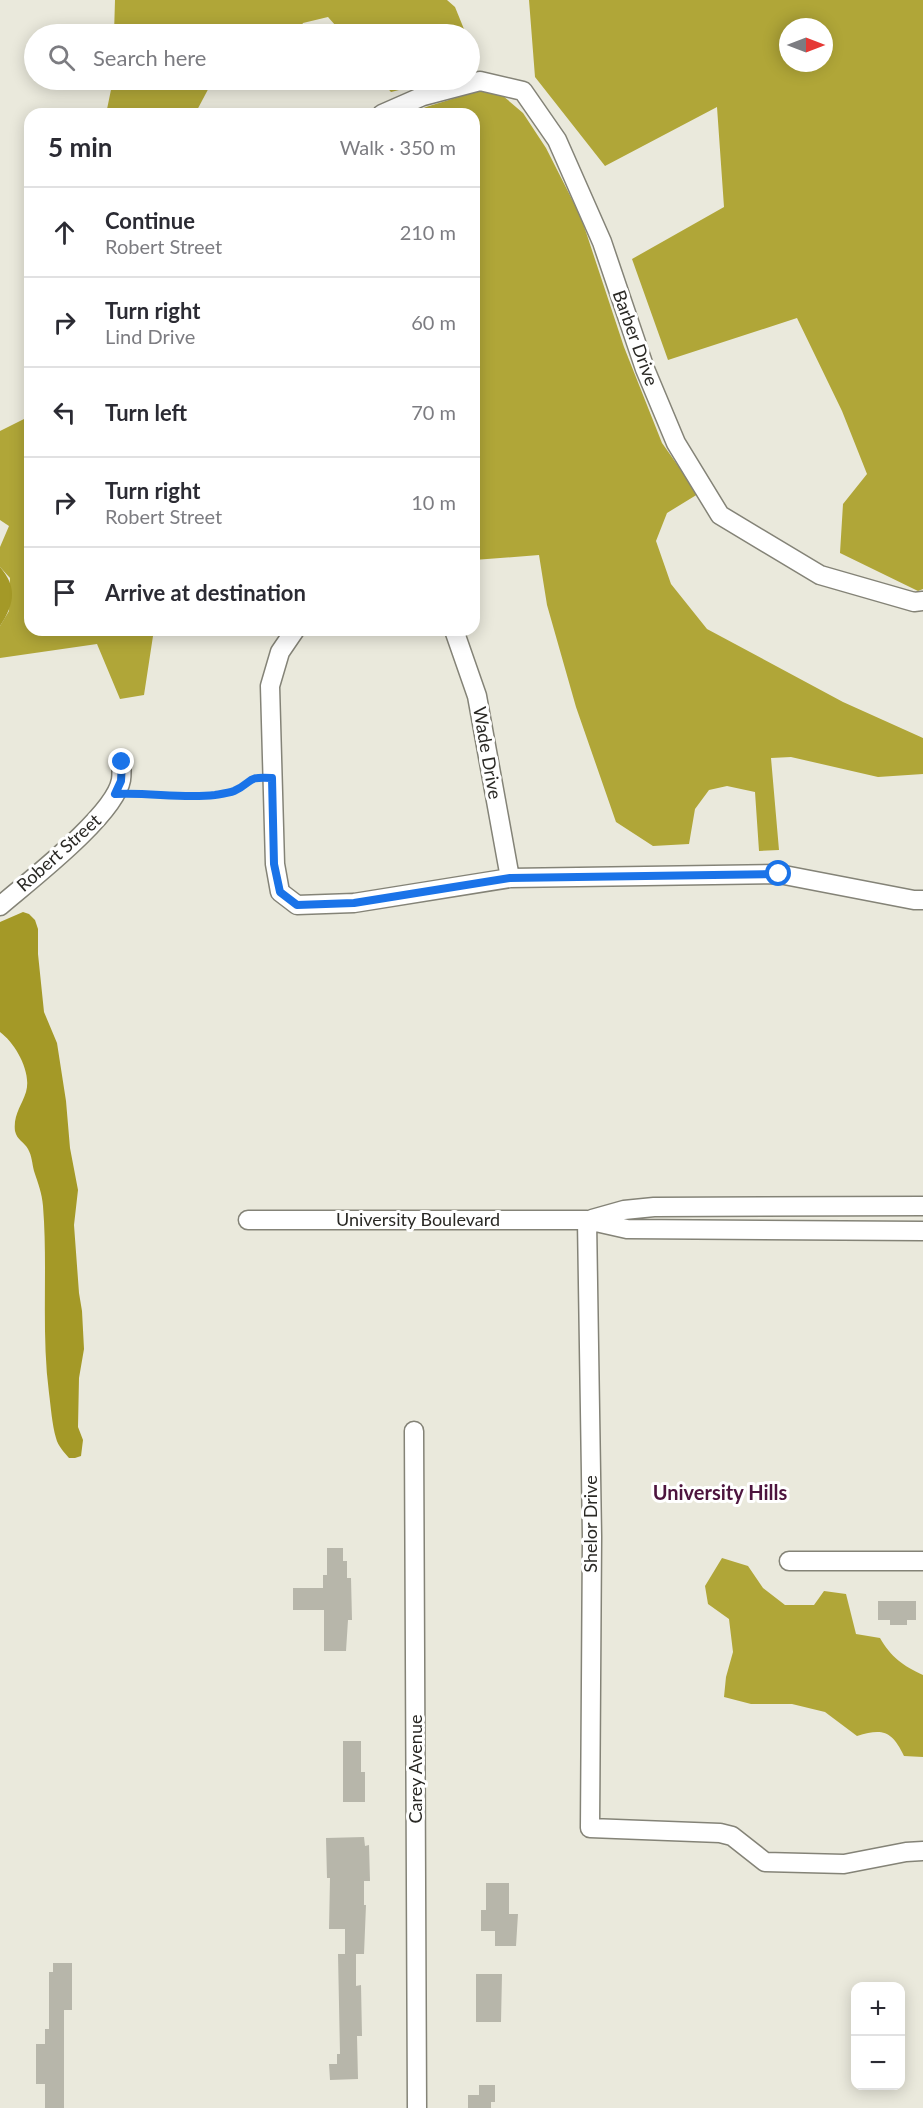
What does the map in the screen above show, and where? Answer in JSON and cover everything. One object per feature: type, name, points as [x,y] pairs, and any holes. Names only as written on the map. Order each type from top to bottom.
[{"type":"street","name":"Barber Drive","points":[[480,81],[523,91],[557,140],[602,242],[645,369],[676,442],[720,515],[820,575],[914,602],[923,601]]},
{"type":"street","name":"Barber Drive","points":[[396,108],[423,96],[446,90]]},
{"type":"street","points":[[291,636],[280,652],[270,686],[272,778],[274,864],[280,892],[297,905],[354,903],[510,878],[779,874],[923,900]]},
{"type":"street","name":"Wade Drive","points":[[456,636],[477,696],[510,878]]},
{"type":"street","name":"Robert Street","points":[[0,906],[92,825],[108,807],[121,781],[122,762]]},
{"type":"street","name":"University Boulevard","points":[[587,1220],[624,1210],[654,1207],[923,1206]]},
{"type":"street","name":"University Boulevard","points":[[248,1220],[587,1220],[627,1229],[923,1231]]},
{"type":"street","name":"Shelor Drive","points":[[587,1220],[592,1537],[590,1828],[720,1833],[732,1836],[765,1862],[844,1864],[923,1851]]},
{"type":"street","name":"Carey Avenue","points":[[414,1431],[417,2108]]},
{"type":"street","points":[[789,1561],[923,1561]]},
{"type":"path","points":[[115,794],[139,792],[187,796],[214,795],[234,791],[251,778],[272,778]]},
{"type":"shaded area","points":[[115,0],[447,0],[455,7],[462,24],[334,24],[328,17],[302,24],[114,24]]},
{"type":"shaded area","points":[[529,0],[923,0],[923,589],[918,591],[840,553],[843,504],[867,474],[842,411],[797,318],[668,360],[632,259],[724,207],[717,107],[605,166],[535,77]]},
{"type":"shaded area","points":[[111,90],[208,90],[198,108],[107,108]]},
{"type":"shaded area","points":[[478,91],[502,95],[523,113],[546,148],[581,217],[624,347],[662,443],[698,494],[667,513],[656,541],[671,584],[707,629],[843,702],[923,738],[923,774],[878,777],[791,757],[771,758],[779,850],[759,851],[755,792],[727,786],[709,790],[695,809],[689,844],[653,846],[616,822],[576,707],[547,605],[539,555],[480,560],[480,108],[424,108]]},
{"type":"shaded area","points":[[24,419],[24,636],[153,636],[144,695],[120,699],[97,644],[0,658],[0,626],[9,611],[10,578],[0,567],[0,547],[9,526],[0,520],[0,431]]},
{"type":"shaded area","points":[[0,567],[10,582],[12,596],[0,626]]},
{"type":"shaded area","points":[[23,912],[35,920],[38,929],[38,954],[44,1012],[57,1043],[66,1101],[70,1148],[78,1190],[74,1225],[84,1349],[79,1378],[78,1427],[83,1440],[81,1456],[75,1458],[69,1458],[61,1449],[54,1427],[45,1346],[45,1253],[41,1192],[29,1152],[15,1131],[17,1115],[26,1092],[27,1076],[21,1059],[11,1043],[0,1032],[0,922]]},
{"type":"shaded area","points":[[722,1558],[748,1566],[763,1588],[785,1605],[814,1605],[824,1591],[846,1594],[856,1634],[880,1638],[898,1660],[923,1675],[923,1757],[904,1756],[891,1737],[880,1732],[857,1736],[825,1712],[792,1704],[751,1704],[724,1697],[726,1677],[733,1652],[729,1619],[708,1604],[705,1586]]},
{"type":"building","points":[[327,1548],[343,1548],[343,1561],[347,1561],[347,1578],[351,1578],[352,1620],[348,1620],[346,1651],[324,1651],[324,1610],[293,1610],[293,1588],[323,1588],[323,1575],[327,1575]]},
{"type":"building","points":[[878,1601],[916,1601],[916,1620],[907,1620],[907,1625],[890,1625],[890,1620],[878,1620]]},
{"type":"building","points":[[343,1741],[361,1741],[361,1772],[365,1772],[365,1802],[343,1802]]},
{"type":"building","points":[[364,1837],[365,1846],[369,1845],[370,1881],[364,1881],[364,1905],[366,1905],[364,1954],[345,1954],[345,1929],[329,1929],[330,1878],[327,1878],[326,1838]]},
{"type":"building","points":[[486,1883],[509,1883],[509,1914],[518,1914],[516,1946],[495,1946],[495,1931],[481,1931],[481,1910],[486,1910]]},
{"type":"building","points":[[338,1954],[356,1954],[356,1986],[361,1985],[362,2036],[357,2036],[358,2079],[330,2080],[329,2064],[337,2064],[337,2054],[340,2054]]},
{"type":"building","points":[[53,1963],[72,1963],[72,2010],[64,2010],[64,2108],[45,2108],[45,2084],[36,2084],[36,2044],[45,2044],[45,2029],[49,2029],[49,1972],[53,1972]]},
{"type":"building","points":[[476,1974],[502,1974],[501,2022],[476,2022]]},
{"type":"building","points":[[479,2085],[495,2085],[495,2102],[491,2102],[491,2108],[468,2108],[468,2095],[479,2095]]},
{"type":"district","name":"University Hills","points":[[720,1493]]},
{"type":"route","points":[[122,762],[121,781],[115,794],[139,792],[187,796],[214,795],[234,791],[251,778],[272,778],[274,864],[280,892],[297,905],[354,903],[510,878],[779,874]]}]
